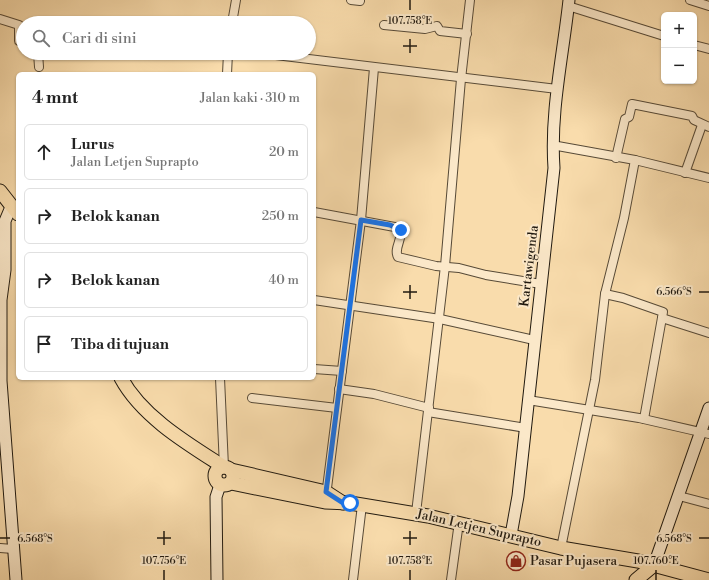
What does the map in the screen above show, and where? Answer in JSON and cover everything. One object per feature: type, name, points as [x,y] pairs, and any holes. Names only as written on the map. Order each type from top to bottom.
[{"type":"main road","points":[[0,190],[11,214]]},
{"type":"main road","points":[[122,380],[126,387],[148,411],[174,434],[196,449],[224,476]]},
{"type":"main road","name":"Jalan Letjen Suprapto","points":[[224,476],[326,497],[343,503],[416,513],[459,522],[561,548],[625,559],[709,580]]},
{"type":"main road","points":[[625,559],[632,580]]},
{"type":"main road","points":[[636,580],[654,566]]},
{"type":"street","points":[[233,16],[236,0]]},
{"type":"street","points":[[416,513],[440,319],[460,78],[470,0]]},
{"type":"street","points":[[690,0],[709,6]]},
{"type":"street","points":[[568,3],[661,35]]},
{"type":"street","name":"Kartawigenda","points":[[511,535],[526,428],[534,340],[554,168],[552,146],[557,89],[568,3]]},
{"type":"street","points":[[0,19],[16,24]]},
{"type":"street","points":[[384,25],[425,29],[437,26],[440,31],[466,34]]},
{"type":"street","points":[[697,46],[709,49]]},
{"type":"street","points":[[38,60],[39,67]]},
{"type":"street","points":[[227,72],[228,60]]},
{"type":"street","points":[[316,60],[557,89]]},
{"type":"street","points":[[326,497],[361,220],[374,68]]},
{"type":"street","points":[[616,158],[625,119],[629,117],[632,104],[692,116],[694,120],[706,126],[686,172]]},
{"type":"street","points":[[552,146],[635,160],[709,178]]},
{"type":"street","points":[[561,548],[595,380],[605,294],[624,218],[635,160]]},
{"type":"street","points":[[316,212],[400,228],[401,236],[396,249],[398,257],[436,266],[445,266],[541,284]]},
{"type":"street","points":[[11,214],[1,300],[1,381],[4,476],[16,580]]},
{"type":"street","points":[[605,294],[623,298],[664,312],[644,419]]},
{"type":"street","points":[[316,300],[350,307],[440,319],[534,340]]},
{"type":"street","points":[[662,318],[709,333]]},
{"type":"street","points":[[316,369],[342,371]]},
{"type":"street","points":[[217,580],[216,497],[224,476],[220,380]]},
{"type":"street","points":[[339,389],[374,394],[429,410],[526,428]]},
{"type":"street","points":[[252,398],[337,408]]},
{"type":"street","points":[[528,400],[644,419],[705,433]]},
{"type":"street","points":[[654,566],[679,496],[705,433],[709,408]]},
{"type":"street","points":[[679,496],[709,504]]},
{"type":"street","points":[[353,580],[362,505]]},
{"type":"street","points":[[450,580],[459,522]]},
{"type":"street","points":[[0,548],[13,549]]},
{"type":"place","name":"Pasar Pujasera","points":[[516,561]]},
{"type":"route","points":[[350,503],[343,503],[326,492],[361,220],[390,225],[400,228],[401,230]]}]
